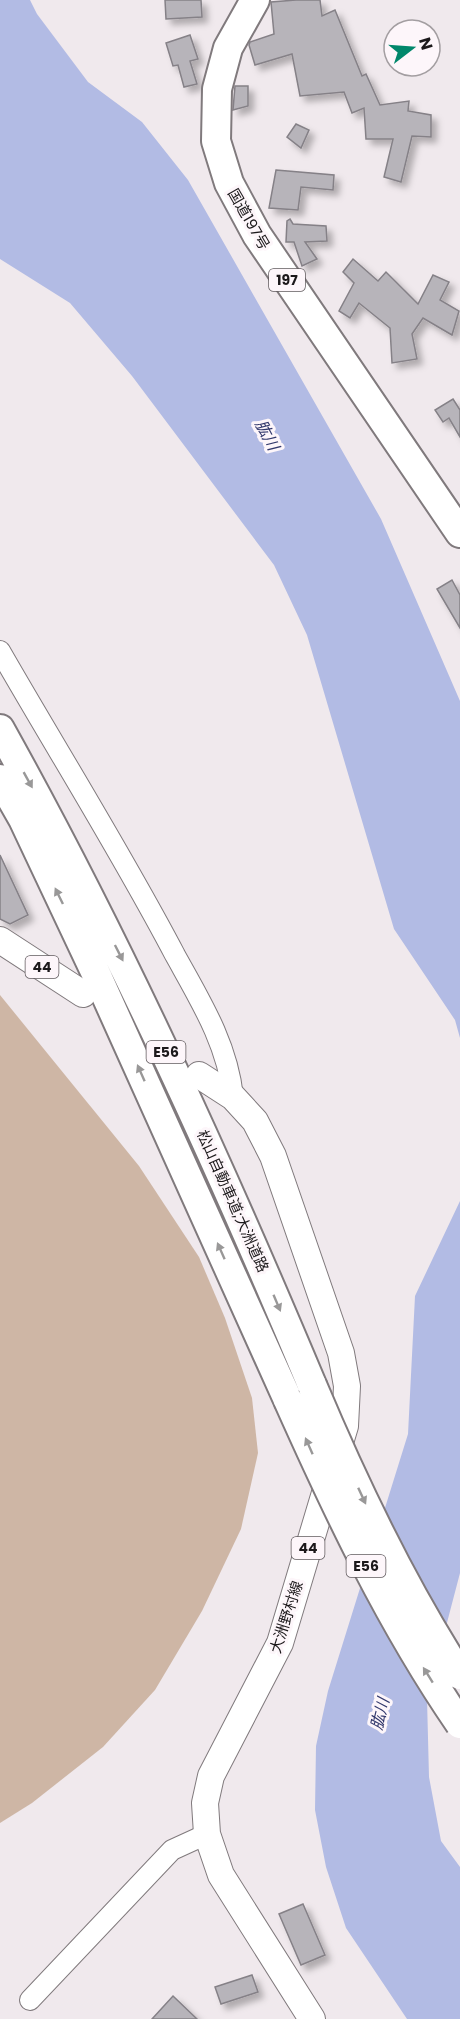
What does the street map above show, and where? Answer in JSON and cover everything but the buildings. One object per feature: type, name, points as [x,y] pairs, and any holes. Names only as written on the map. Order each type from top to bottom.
[{"type":"highway","name":"国道197号","points":[[255,0],[228,48],[217,89],[216,141],[229,183],[257,235],[460,533]]},
{"type":"highway","name":"松山自動車道;大洲道路","points":[[0,729],[127,968],[208,1146],[312,1385],[399,1570],[431,1630],[460,1675]]},
{"type":"highway","name":"松山自動車道;大洲道路","points":[[0,779],[23,819],[98,978],[288,1400],[375,1584],[409,1645],[460,1724]]},
{"type":"main road","name":"44","points":[[0,940],[83,993]]},
{"type":"main road","name":"大洲野村線","points":[[199,1075],[233,1097],[255,1121],[276,1167],[340,1353],[347,1386],[345,1426],[280,1643],[211,1776],[205,1803],[207,1834],[221,1875],[312,2019]]},
{"type":"street","points":[[0,651],[149,904],[213,1026],[231,1071],[233,1097]]},
{"type":"street","points":[[30,2000],[172,1850],[207,1834]]},
{"type":"shaded area","points":[[0,995],[139,1166],[199,1257],[225,1318],[252,1398],[258,1453],[241,1529],[202,1611],[155,1690],[103,1747],[32,1803],[0,1823]]},
{"type":"water","name":"肱川","points":[[0,0],[30,0],[37,14],[88,82],[142,122],[188,180],[381,519],[460,701],[460,1038],[455,1020],[394,929],[307,635],[274,565],[132,376],[70,303],[0,259]]},
{"type":"water","name":"肱川","points":[[460,1201],[460,1573],[427,1699],[429,1777],[441,1841],[460,1867],[460,2019],[407,2019],[346,1928],[326,1867],[315,1810],[316,1746],[328,1691],[408,1434],[415,1296]]}]
